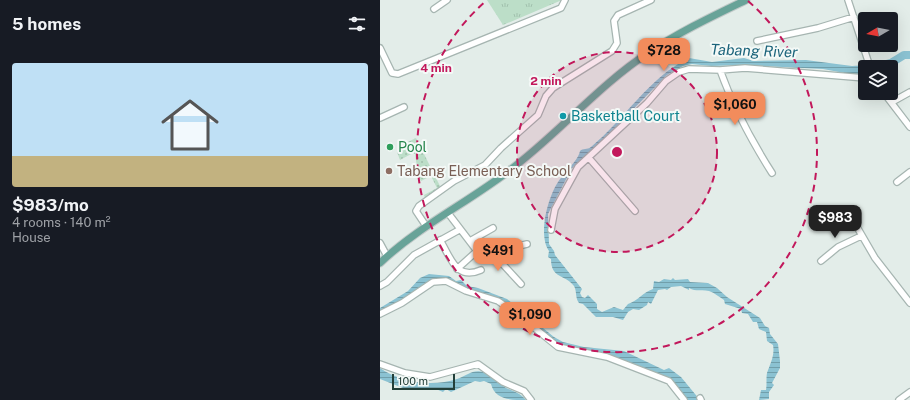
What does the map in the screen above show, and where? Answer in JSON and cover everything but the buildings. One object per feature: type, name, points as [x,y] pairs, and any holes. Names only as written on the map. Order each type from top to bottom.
[{"type":"main road","points":[[380,263],[405,240],[448,213],[510,170],[605,87],[647,53],[695,25],[746,0]]},
{"type":"street","points":[[434,8],[446,0]]},
{"type":"street","points":[[380,48],[392,73],[398,74],[561,8],[565,0]]},
{"type":"street","points":[[426,226],[416,211],[419,206],[454,181],[485,165],[501,148],[538,115],[546,96],[553,88],[612,51],[617,42],[614,21],[618,15],[651,0]]},
{"type":"street","points":[[848,0],[868,60]]},
{"type":"street","points":[[758,40],[818,28],[854,17]]},
{"type":"street","points":[[551,230],[555,209],[578,167],[670,78],[689,69],[720,70],[745,68],[858,77]]},
{"type":"street","points":[[720,70],[731,100],[758,151],[772,173]]},
{"type":"street","points":[[910,92],[892,102],[910,127]]},
{"type":"street","points":[[380,118],[404,107]]},
{"type":"street","points":[[589,158],[635,211]]},
{"type":"street","points":[[897,182],[910,172]]},
{"type":"street","points":[[448,213],[459,230],[477,251]]},
{"type":"street","points":[[857,227],[875,258],[910,303]]},
{"type":"street","points":[[470,241],[493,228]]},
{"type":"street","points":[[380,286],[387,282],[414,255],[459,230]]},
{"type":"street","points":[[821,260],[838,248],[861,236]]},
{"type":"street","points":[[440,240],[457,268],[465,274],[481,270]]},
{"type":"street","points":[[380,244],[387,256]]},
{"type":"street","points":[[496,257],[506,249],[527,244]]},
{"type":"street","points":[[457,268],[477,251],[486,246],[521,284]]},
{"type":"street","points":[[380,314],[433,282],[446,281],[466,291],[498,301],[521,317],[558,347],[606,357],[669,381],[684,400]]},
{"type":"street","points":[[380,364],[405,373],[430,377],[478,364],[503,382],[524,391],[530,400]]},
{"type":"street","points":[[899,400],[910,392]]},
{"type":"green space","points":[[487,0],[562,0],[503,25]]},
{"type":"green space","points":[[416,138],[441,188],[425,198],[424,195],[437,188],[431,176],[421,181],[417,174],[413,176],[410,170],[417,167],[415,154],[413,153],[400,160],[397,152],[401,150],[399,146]]},
{"type":"water","points":[[689,58],[712,62],[744,58],[754,61],[806,60],[858,66],[858,74],[855,75],[823,69],[741,65],[711,66],[692,64],[683,66],[667,75],[593,150],[572,168],[548,214],[549,244],[555,255],[582,289],[580,293],[582,297],[585,298],[588,295],[597,304],[597,309],[602,312],[614,307],[623,310],[628,304],[653,289],[654,281],[659,282],[664,279],[671,280],[673,278],[675,280],[688,279],[690,282],[708,283],[760,318],[765,326],[769,328],[770,334],[778,344],[780,361],[780,368],[772,383],[774,385],[769,392],[769,399],[759,400],[761,390],[766,390],[767,373],[773,356],[773,345],[767,341],[766,332],[759,329],[757,322],[753,322],[748,314],[742,313],[741,309],[725,304],[724,300],[709,291],[694,290],[689,288],[689,290],[681,286],[671,287],[667,290],[658,290],[651,304],[648,302],[647,305],[639,310],[633,309],[628,312],[623,320],[613,317],[596,317],[583,304],[579,303],[574,286],[553,270],[551,259],[548,257],[549,251],[545,243],[544,233],[547,210],[550,198],[555,188],[565,174],[564,171],[574,162],[580,151],[591,147],[649,87],[675,66]]},
{"type":"water","points":[[429,274],[449,276],[456,281],[461,280],[467,286],[478,288],[507,299],[554,337],[563,342],[584,347],[624,351],[664,370],[669,368],[681,377],[700,400],[685,400],[671,380],[615,358],[557,345],[503,304],[437,280],[380,313],[380,308],[408,291],[420,278]]},
{"type":"water","points":[[380,368],[388,373],[407,380],[428,383],[438,383],[457,379],[479,371],[489,374],[503,386],[526,400],[504,398],[496,393],[491,384],[484,381],[475,381],[451,392],[446,389],[443,392],[436,389],[403,388],[380,379]]},
{"type":"waterway","name":"Tabang River","points":[[896,60],[904,55],[910,55]]},
{"type":"place","name":"Basketball Court","points":[[563,116]]},
{"type":"place","name":"Pool","points":[[390,147]]},
{"type":"place","name":"Tabang Elementary School","points":[[389,171]]}]
